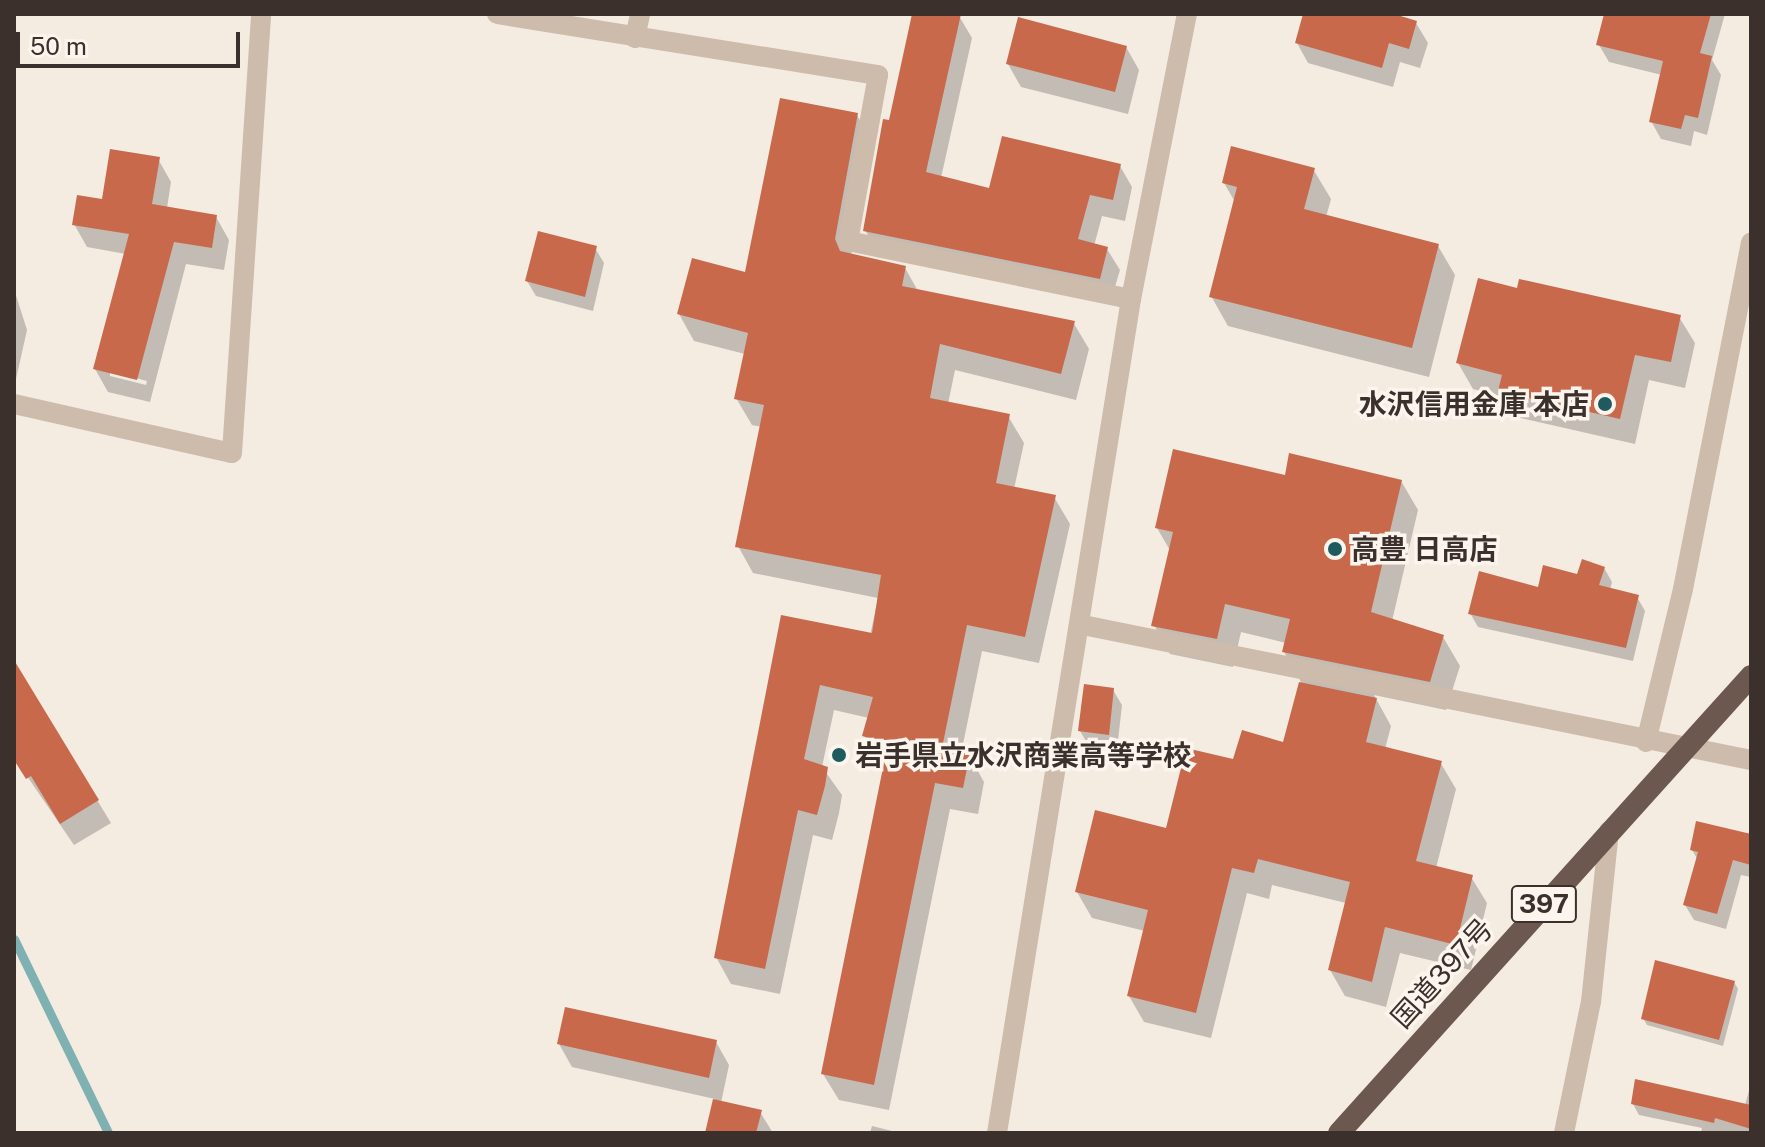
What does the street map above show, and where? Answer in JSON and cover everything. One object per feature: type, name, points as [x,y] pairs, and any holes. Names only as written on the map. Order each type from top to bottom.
[{"type":"highway","name":"国道397号","points":[[1339,1133],[1751,676]]},
{"type":"street","points":[[14,404],[232,453],[261,14]]},
{"type":"street","points":[[497,14],[878,75],[848,241],[1131,299]]},
{"type":"street","points":[[635,38],[640,14]]},
{"type":"street","points":[[997,1133],[1083,625],[1131,299],[1187,14]]},
{"type":"street","points":[[1646,742],[1683,589],[1751,243]]},
{"type":"street","points":[[1083,625],[1646,742],[1688,746],[1751,760]]},
{"type":"street","points":[[1564,1133],[1591,1002],[1609,831]]},
{"type":"building","points":[[912,14],[961,14],[926,172],[989,188],[1002,136],[1121,164],[1113,200],[1090,195],[1078,239],[1108,247],[1100,279],[863,231],[883,119],[889,120]]},
{"type":"building","points":[[1303,14],[1394,14],[1417,21],[1409,49],[1389,43],[1382,68],[1295,43]]},
{"type":"building","points":[[1604,14],[1711,14],[1700,53],[1712,56],[1698,118],[1685,115],[1681,129],[1649,122],[1663,61],[1596,45]]},
{"type":"building","points":[[1018,17],[1127,46],[1115,92],[1006,64]]},
{"type":"building","points":[[780,98],[858,113],[835,239],[840,251],[906,266],[902,286],[1075,321],[1061,374],[940,344],[930,398],[1010,414],[996,483],[1056,495],[1025,637],[967,625],[942,748],[970,754],[963,788],[935,783],[874,1085],[821,1074],[888,743],[862,736],[873,697],[820,685],[804,759],[828,767],[825,786],[817,815],[798,810],[765,969],[714,958],[781,615],[872,633],[881,575],[735,547],[764,405],[734,399],[748,333],[677,314],[692,258],[745,272]]},
{"type":"building","points":[[1231,146],[1315,168],[1304,209],[1439,244],[1412,348],[1209,297],[1237,187],[1222,183]]},
{"type":"building","points":[[110,149],[160,157],[152,204],[217,215],[212,248],[174,242],[137,380],[93,369],[129,234],[72,225],[77,195],[102,199]]},
{"type":"building","points":[[538,231],[597,246],[585,297],[525,281]]},
{"type":"building","points":[[1478,278],[1517,288],[1519,279],[1681,315],[1671,362],[1635,355],[1620,419],[1498,391],[1502,375],[1456,363]]},
{"type":"building","points":[[1173,449],[1285,475],[1289,453],[1402,480],[1371,612],[1444,635],[1430,682],[1282,652],[1290,619],[1225,604],[1217,639],[1151,626],[1173,532],[1155,528]]},
{"type":"building","points":[[1582,559],[1605,567],[1599,585],[1639,595],[1626,648],[1468,614],[1479,571],[1538,587],[1543,565],[1577,574]]},
{"type":"building","points":[[14,660],[99,800],[60,824],[31,776],[26,779],[14,760]]},
{"type":"building","points":[[1299,682],[1377,698],[1366,742],[1442,761],[1416,861],[1473,875],[1456,945],[1385,927],[1372,982],[1328,970],[1350,882],[1258,859],[1254,873],[1232,868],[1196,1013],[1127,996],[1148,910],[1075,892],[1095,810],[1166,828],[1186,748],[1233,759],[1242,730],[1283,742]]},
{"type":"building","points":[[1084,684],[1114,688],[1109,735],[1078,731]]},
{"type":"building","points":[[1696,821],[1751,834],[1751,865],[1733,860],[1717,914],[1683,905],[1698,852],[1690,850]]},
{"type":"building","points":[[1655,960],[1735,981],[1719,1040],[1641,1019]]},
{"type":"building","points":[[565,1007],[717,1040],[709,1078],[557,1044]]},
{"type":"building","points":[[1635,1079],[1751,1105],[1751,1129],[1715,1118],[1714,1123],[1631,1104]]},
{"type":"building","points":[[713,1099],[762,1110],[756,1133],[705,1133]]},
{"type":"waterway","points":[[14,939],[108,1133]]},
{"type":"place","name":"水沢信用金庫 本店","points":[[1605,404]]},
{"type":"place","name":"高豊 日高店","points":[[1335,549]]},
{"type":"place","name":"岩手県立水沢商業高等学校","points":[[839,755]]}]
